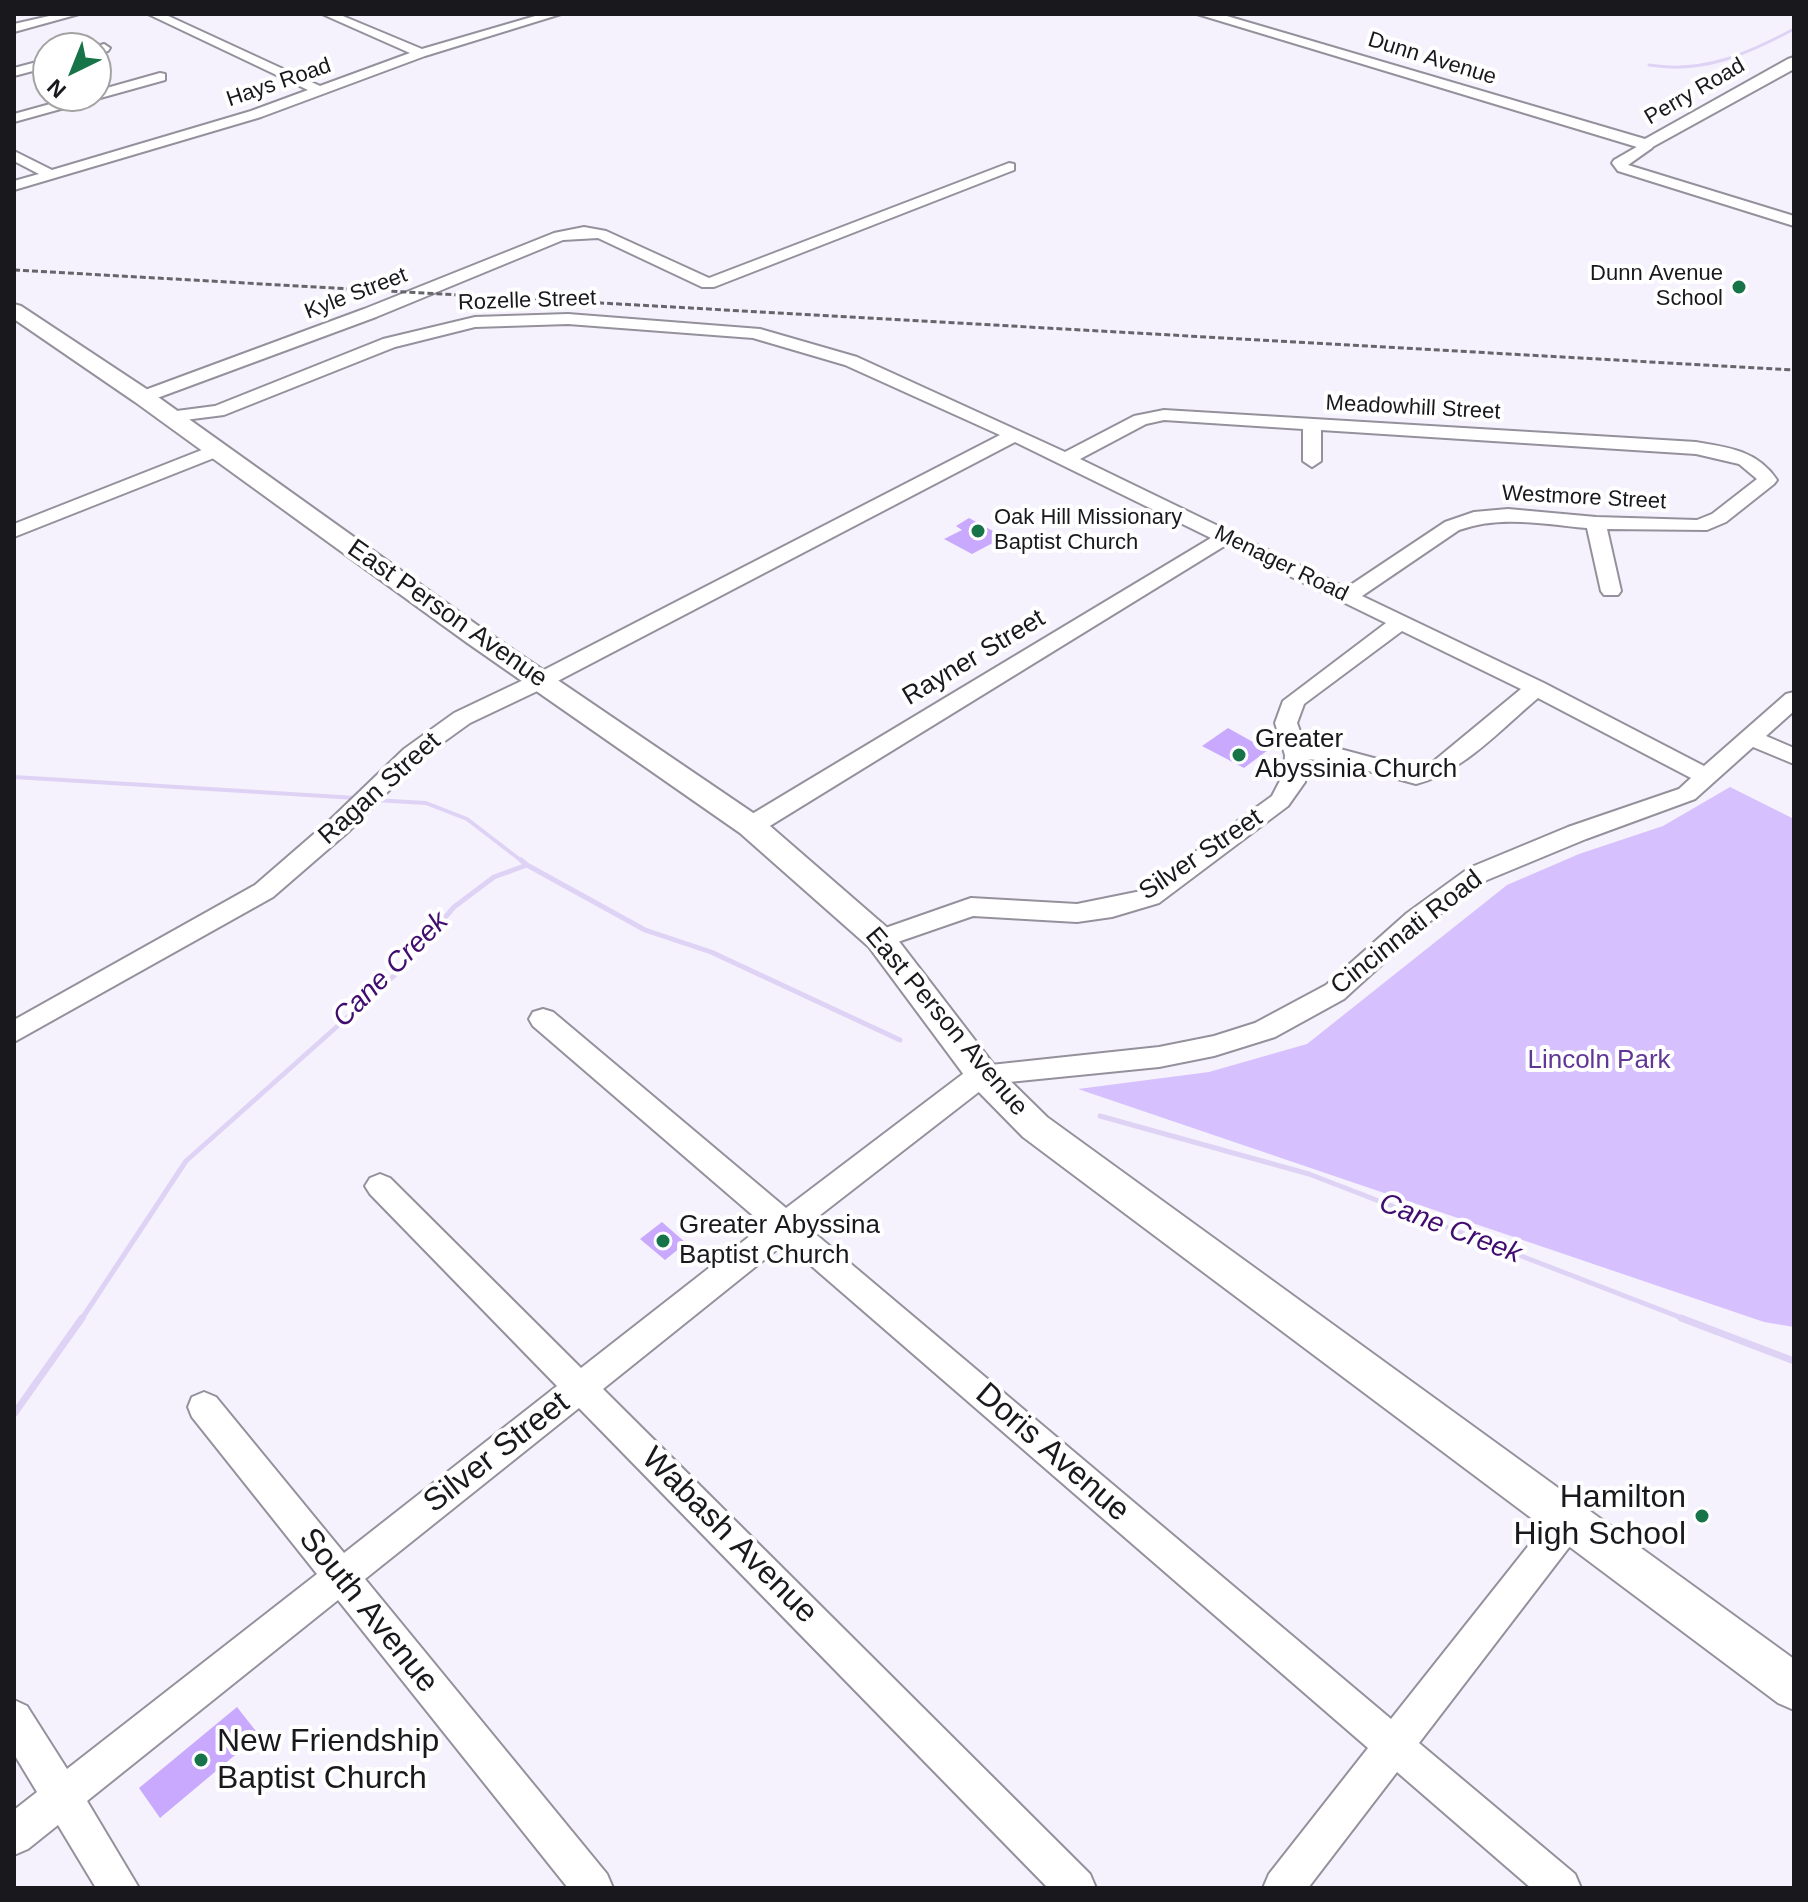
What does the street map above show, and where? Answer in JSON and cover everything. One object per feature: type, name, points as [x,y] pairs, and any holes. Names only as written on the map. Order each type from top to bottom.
[{"type":"main road","name":"Dunn Avenue","points":[[1204,14],[1647,145]]},
{"type":"main road","name":"Perry Road","points":[[1647,145],[1794,62]]},
{"type":"main road","points":[[1591,129],[1655,131],[1695,117]]},
{"type":"main road","name":"East Person Avenue","points":[[14,310],[143,397],[475,636],[751,826],[880,939],[982,1074],[1035,1127],[1794,1687]]},
{"type":"street","points":[[14,28],[73,14]]},
{"type":"street","points":[[154,14],[320,91]]},
{"type":"street","points":[[328,14],[421,53]]},
{"type":"street","name":"Hays Road","points":[[14,186],[256,114],[421,53],[555,14]]},
{"type":"street","points":[[492,18],[513,26]]},
{"type":"street","points":[[112,91],[160,77]]},
{"type":"street","points":[[14,118],[36,112]]},
{"type":"street","name":"Perry Road","points":[[1647,145],[1619,163],[1632,172],[1794,221]]},
{"type":"street","points":[[14,155],[51,175]]},
{"type":"street","name":"Kyle Street","points":[[143,397],[370,313],[559,236],[584,232],[601,234],[708,284],[1009,167]]},
{"type":"street","name":"Rozelle Street","points":[[169,417],[218,411],[389,343],[475,322],[568,319],[754,333],[851,361]]},
{"type":"street","name":"Menager Road","points":[[851,361],[1066,459],[1348,596],[1536,688],[1707,777]]},
{"type":"street","name":"Meadowhill Street","points":[[1066,459],[1140,420],[1164,415],[1696,448],[1729,454],[1750,461],[1763,470]]},
{"type":"street","points":[[1312,426],[1312,461]]},
{"type":"street","name":"Ragan Street","points":[[14,1032],[264,891],[334,830],[400,766],[462,718],[542,680],[1015,435]]},
{"type":"street","points":[[14,531],[217,450]]},
{"type":"street","name":"Westmore Street","points":[[1348,596],[1452,526],[1474,518],[1508,515],[1596,523],[1700,526],[1719,518],[1767,480],[1763,470]]},
{"type":"street","points":[[1596,523],[1611,591]]},
{"type":"street","name":"Rayner Street","points":[[751,826],[1226,537]]},
{"type":"street","points":[[1401,622],[1294,701],[1286,723],[1298,751],[1340,756],[1416,777],[1437,770],[1536,688]]},
{"type":"street","name":"Cincinnati Road","points":[[982,1074],[1159,1057],[1214,1046],[1265,1030],[1335,992],[1416,919],[1478,874],[1548,844],[1687,794],[1794,699]]},
{"type":"street","points":[[1752,738],[1794,757]]},
{"type":"street","name":"Silver Street","points":[[880,939],[971,907],[1077,913],[1112,908],[1150,897],[1280,801],[1292,788],[1298,751]]},
{"type":"street","name":"Doris Avenue","points":[[543,1019],[1561,1888]]},
{"type":"street","name":"Silver Street","points":[[14,1835],[786,1225],[982,1074]]},
{"type":"street","name":"Wabash Avenue","points":[[380,1186],[1076,1888]]},
{"type":"street","name":"South Avenue","points":[[204,1407],[593,1888]]},
{"type":"street","points":[[1283,1888],[1568,1522]]},
{"type":"street","points":[[14,1719],[119,1888]]},
{"type":"green space","name":"Lincoln Park","points":[[1730,787],[1794,819],[1794,1327],[1764,1322],[1078,1089],[1209,1072],[1307,1044],[1507,885],[1579,854],[1663,826]]},
{"type":"building","name":"Oak Hill Missionary Baptist Church","points":[[969,518],[1004,537],[972,554],[944,539],[962,530],[956,526]]},
{"type":"building","name":"Greater Abyssinia Church","points":[[1228,728],[1268,750],[1244,768],[1202,746]]},
{"type":"building","name":"Greater Abyssina Baptist Church","points":[[662,1222],[686,1243],[665,1260],[640,1239]]},
{"type":"building","name":"New Friendship Baptist Church","points":[[237,1707],[259,1735],[160,1818],[139,1788]]},
{"type":"waterway","points":[[1649,65],[1688,67],[1724,60],[1794,29]]},
{"type":"waterway","points":[[14,777],[356,798]]},
{"type":"waterway","points":[[374,800],[426,803],[467,819],[523,862]]},
{"type":"waterway","name":"Cane Creek","points":[[521,860],[527,865]]},
{"type":"waterway","name":"Cane Creek","points":[[81,1320],[186,1161],[396,974],[454,907],[494,877],[527,865]]},
{"type":"waterway","name":"Cane Creek","points":[[527,865],[645,930],[711,952],[900,1040]]},
{"type":"waterway","name":"Cane Creek","points":[[1100,1116],[1309,1174],[1687,1320]]},
{"type":"waterway","name":"Cane Creek","points":[[14,1414],[82,1318]]},
{"type":"waterway","name":"Cane Creek","points":[[1681,1318],[1794,1361]]},
{"type":"railway","points":[[14,270],[1794,370]]},
{"type":"place","name":"Dunn Avenue School","points":[[1739,287]]},
{"type":"place","name":"Oak Hill Missionary Baptist Church","points":[[978,531]]},
{"type":"place","name":"Greater Abyssinia Church","points":[[1239,755]]},
{"type":"place","name":"Greater Abyssina Baptist Church","points":[[663,1241]]},
{"type":"place","name":"Hamilton High School","points":[[1702,1516]]},
{"type":"place","name":"New Friendship Baptist Church","points":[[201,1760]]}]
